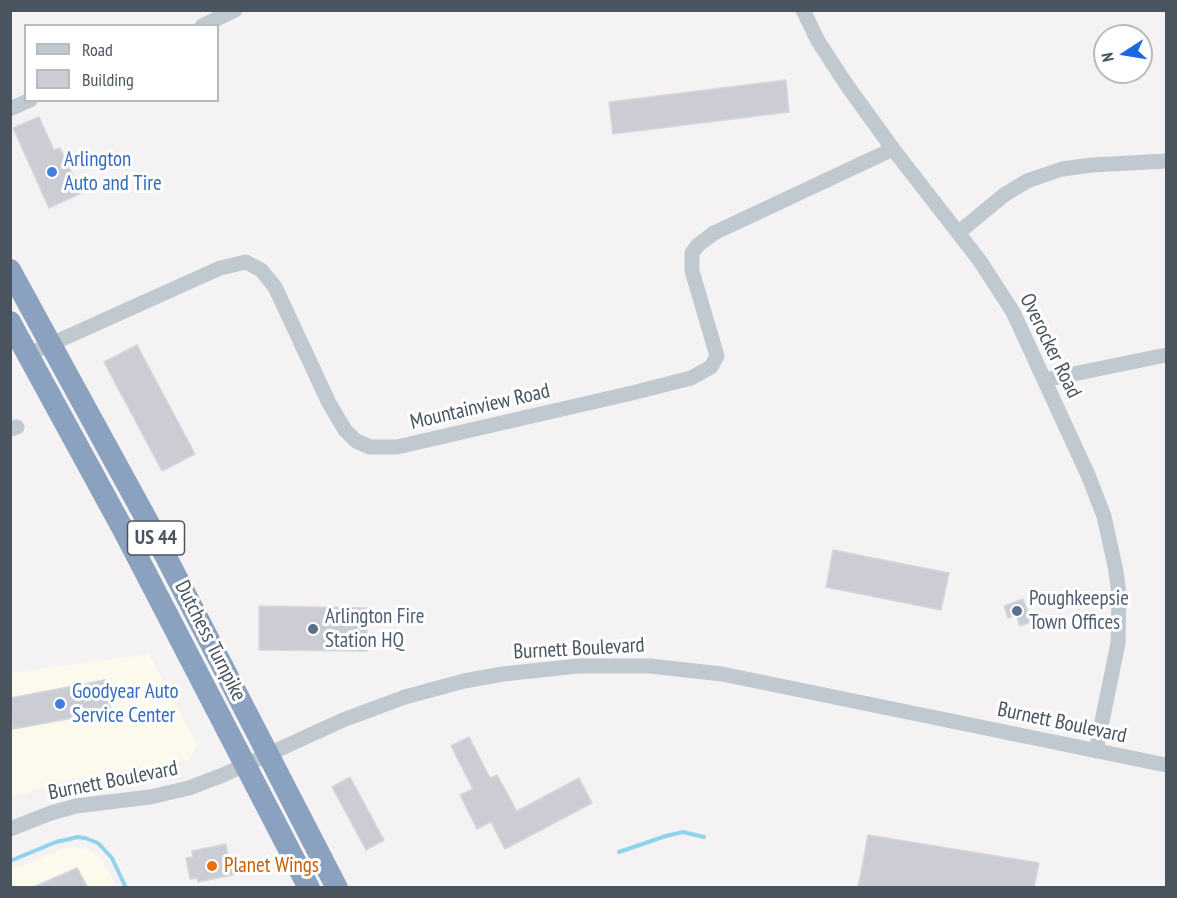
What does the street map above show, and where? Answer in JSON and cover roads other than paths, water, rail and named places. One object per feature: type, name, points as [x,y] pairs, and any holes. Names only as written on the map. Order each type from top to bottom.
[{"type":"highway","name":"Dutchess Turnpike","points":[[10,270],[149,524],[337,888]]},
{"type":"highway","name":"Dutchess Turnpike","points":[[19,337],[124,531],[309,888]]},
{"type":"street","points":[[206,24],[235,10]]},
{"type":"street","name":"Overocker Road","points":[[803,10],[818,41],[893,149],[980,261],[1013,312],[1088,475],[1104,516],[1119,595],[1118,644],[1096,751]]},
{"type":"street","points":[[10,109],[26,102]]},
{"type":"street","name":"Mountainview Road","points":[[19,337],[51,344],[220,268],[246,262],[261,270],[275,287],[329,403],[345,430],[356,441],[370,447],[397,447],[691,378],[711,367],[717,356],[692,270],[692,252],[714,233],[893,149]]},
{"type":"street","points":[[958,233],[1004,195],[1027,181],[1062,169],[1167,161]]},
{"type":"street","points":[[1044,380],[1167,355]]},
{"type":"street","name":"Burnett Boulevard","points":[[10,829],[76,806],[150,797],[212,780],[364,711],[433,689],[519,671],[601,665],[674,668],[744,678],[1167,765]]},
{"type":"waterway","points":[[619,852],[683,832],[704,837]]},
{"type":"waterway","points":[[10,861],[56,842],[78,837],[85,838],[98,843],[112,858],[126,888]]},
{"type":"place","name":"Arlington Auto and Tire","points":[[52,172]]},
{"type":"place","name":"Poughkeepsie Town Offices","points":[[1017,611]]},
{"type":"place","name":"Arlington Fire Station HQ","points":[[313,629]]},
{"type":"place","name":"Goodyear Auto Service Center","points":[[60,704]]},
{"type":"place","name":"Planet Wings","points":[[212,866]]}]
